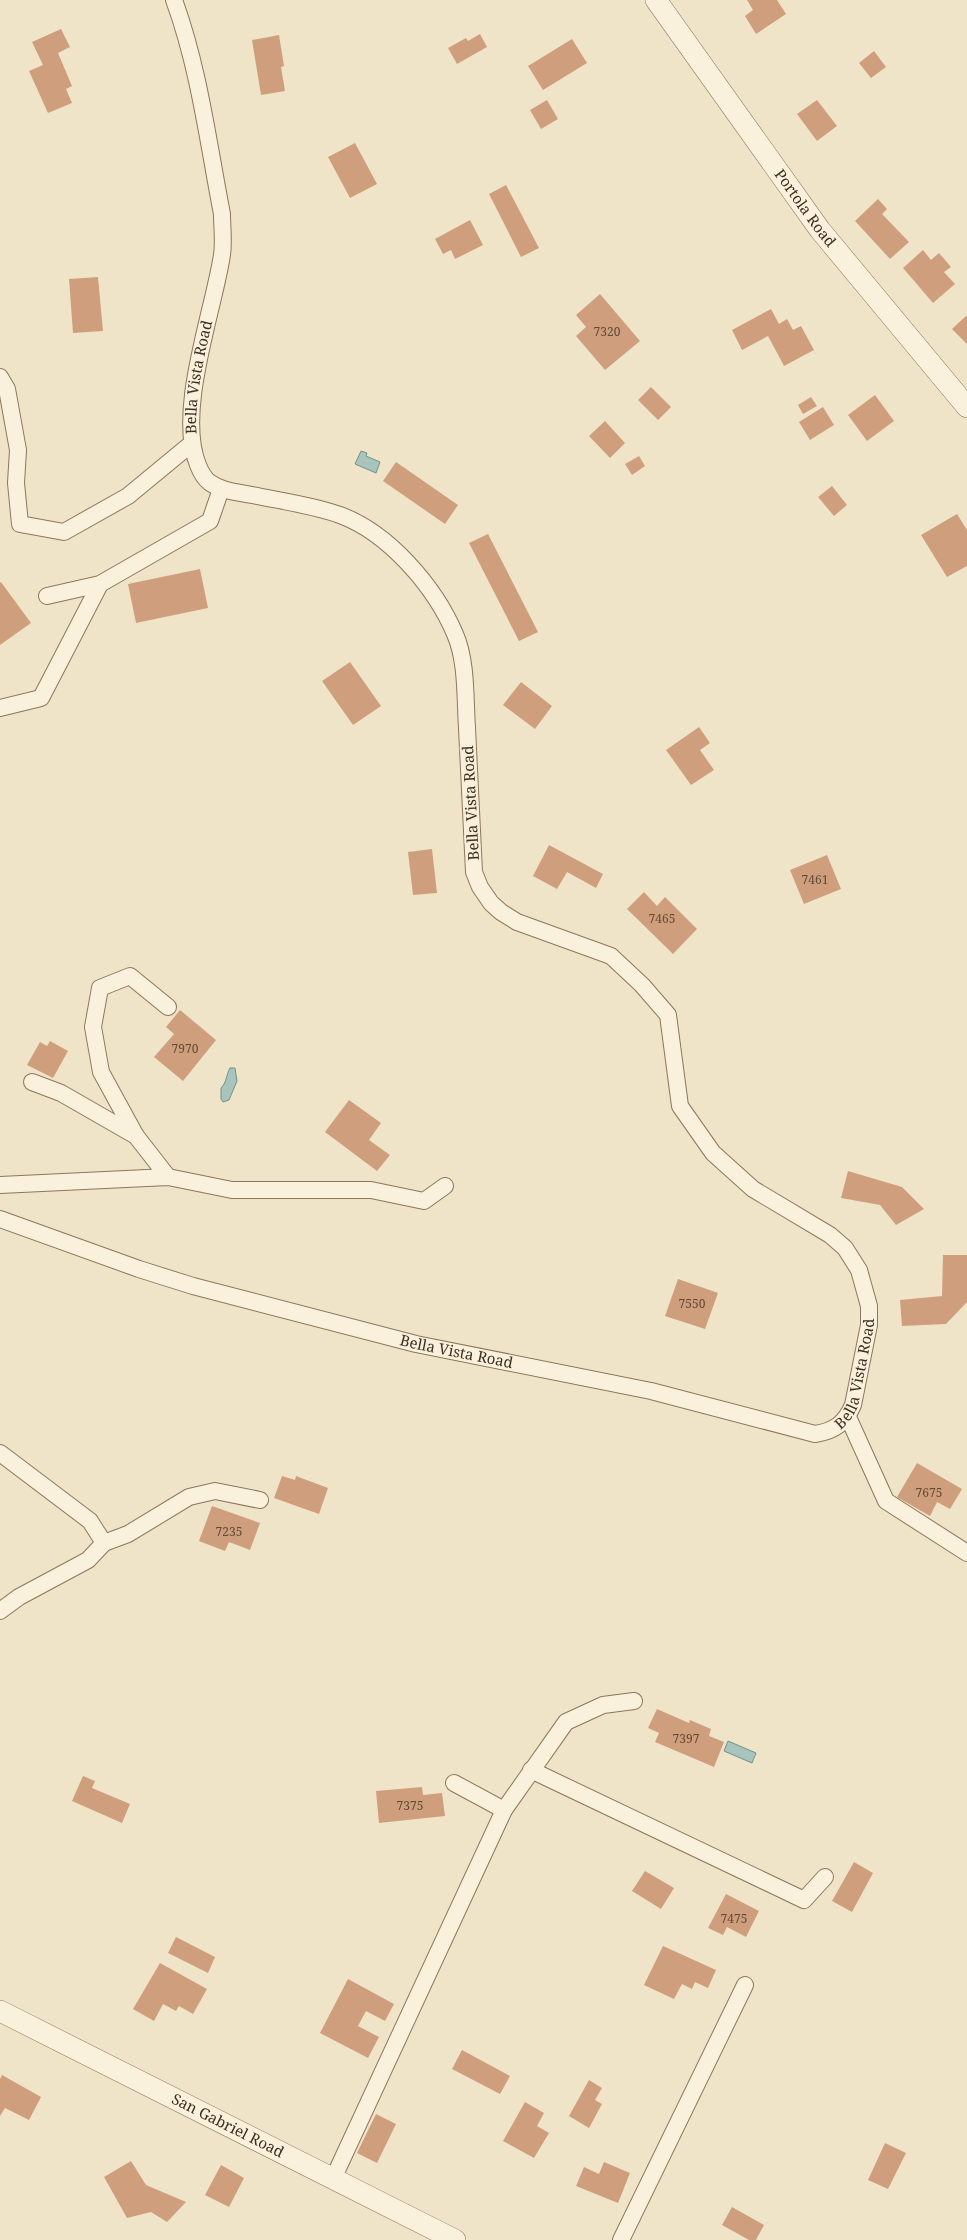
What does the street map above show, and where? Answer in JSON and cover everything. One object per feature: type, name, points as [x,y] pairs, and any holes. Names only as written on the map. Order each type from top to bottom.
[{"type":"street","name":"Bella Vista Road","points":[[0,1219],[139,1269],[193,1286],[416,1344],[651,1391],[815,1434],[828,1432],[839,1426],[848,1417],[853,1405],[869,1325],[869,1306],[859,1270],[845,1248],[830,1234],[753,1189],[713,1153],[680,1106],[668,1015],[642,985],[611,956],[517,922],[491,903],[480,887],[474,872],[464,676],[456,636],[444,610],[412,567],[386,543],[362,526],[341,515],[221,489],[206,481],[198,466],[191,444],[192,399],[217,285],[223,233],[222,214],[196,81],[186,34],[174,0]]},
{"type":"street","name":"Portola Road","points":[[656,0],[820,230],[967,407]]},
{"type":"street","points":[[0,377],[7,389],[18,450],[16,483],[20,524],[64,532],[128,496],[191,444]]},
{"type":"street","points":[[47,596],[100,584],[210,521],[221,489]]},
{"type":"street","points":[[0,708],[41,698],[100,584]]},
{"type":"street","points":[[168,1007],[130,976],[100,988],[93,1027],[101,1072],[136,1136],[168,1176]]},
{"type":"street","points":[[32,1082],[62,1093],[136,1136]]},
{"type":"street","points":[[0,1185],[168,1176],[232,1190],[371,1190],[424,1200],[445,1186]]},
{"type":"street","points":[[848,1417],[886,1501],[967,1553]]},
{"type":"street","points":[[0,1453],[90,1521],[104,1542]]},
{"type":"street","points":[[0,1611],[19,1597],[88,1560],[104,1542],[128,1534],[188,1497],[215,1491],[260,1500]]},
{"type":"street","points":[[334,2179],[504,1810],[566,1722],[603,1704],[634,1702]]},
{"type":"street","points":[[531,1770],[804,1900],[825,1877]]},
{"type":"street","points":[[454,1783],[504,1810]]},
{"type":"street","points":[[621,2240],[745,1985]]},
{"type":"street","name":"San Gabriel Road","points":[[0,2010],[455,2240]]},
{"type":"water","points":[[361,451],[367,453],[366,456],[380,462],[376,473],[355,464]]},
{"type":"water","points":[[230,1068],[235,1068],[237,1081],[229,1100],[223,1102],[221,1099],[221,1088]]},
{"type":"water","points":[[728,1741],[756,1753],[752,1763],[724,1751]]},
{"type":"building","points":[[747,0],[777,0],[786,14],[756,34],[745,16],[753,10]]},
{"type":"building","points":[[61,29],[70,47],[58,53],[72,86],[66,89],[72,103],[48,113],[29,71],[43,65],[32,42]]},
{"type":"building","points":[[480,34],[487,47],[457,64],[448,48],[466,38],[468,41]]},
{"type":"building","points":[[279,35],[284,66],[281,67],[285,91],[261,95],[252,40]]},
{"type":"building","points":[[572,39],[587,63],[543,90],[528,66]]},
{"type":"building","points":[[874,51],[886,67],[871,78],[859,63]]},
{"type":"building","points":[[547,100],[558,119],[541,129],[530,110]]},
{"type":"building","points":[[817,100],[837,126],[817,141],[797,114]]},
{"type":"building","points":[[355,143],[377,184],[350,198],[328,157]]},
{"type":"building","points":[[506,185],[539,248],[521,257],[489,194]]},
{"type":"building","points":[[878,199],[887,209],[882,214],[909,242],[890,259],[855,221]]},
{"type":"building","points":[[470,220],[483,245],[455,259],[451,250],[443,254],[435,239]]},
{"type":"building","points":[[923,250],[931,260],[939,253],[951,267],[944,272],[955,284],[933,303],[903,268]]},
{"type":"building","points":[[98,277],[103,331],[73,333],[69,279]]},
{"type":"building","points":[[600,294],[640,341],[605,370],[576,336],[586,327],[576,315]]},
{"type":"building","points":[[771,309],[779,324],[787,319],[793,330],[801,326],[814,350],[784,366],[768,336],[742,350],[732,330]]},
{"type":"building","points":[[967,317],[967,344],[952,329]]},
{"type":"building","points":[[651,387],[671,407],[658,420],[638,400]]},
{"type":"building","points":[[875,395],[894,421],[867,441],[848,415]]},
{"type":"building","points":[[811,397],[817,406],[803,414],[798,405]]},
{"type":"building","points":[[823,407],[834,425],[810,440],[799,422]]},
{"type":"building","points":[[605,421],[625,443],[610,458],[589,436]]},
{"type":"building","points":[[639,456],[645,466],[632,475],[625,464]]},
{"type":"building","points":[[396,462],[458,505],[445,524],[383,481]]},
{"type":"building","points":[[832,486],[847,505],[834,516],[818,497]]},
{"type":"building","points":[[957,514],[967,530],[967,566],[947,577],[921,535]]},
{"type":"building","points":[[488,534],[538,632],[519,641],[469,543]]},
{"type":"building","points":[[200,569],[208,608],[136,623],[128,584]]},
{"type":"building","points":[[0,583],[31,623],[0,645]]},
{"type":"building","points":[[350,662],[381,706],[353,725],[322,681]]},
{"type":"building","points":[[521,682],[552,706],[535,729],[503,705]]},
{"type":"building","points":[[699,727],[710,743],[700,750],[714,770],[691,785],[666,750]]},
{"type":"building","points":[[549,845],[603,874],[596,888],[567,872],[557,889],[533,876]]},
{"type":"building","points":[[432,849],[437,893],[413,895],[408,852]]},
{"type":"building","points":[[827,855],[841,889],[804,904],[790,870]]},
{"type":"building","points":[[644,892],[657,906],[665,897],[697,929],[673,954],[627,909]]},
{"type":"building","points":[[180,1010],[216,1040],[183,1081],[154,1057],[174,1034],[166,1027]]},
{"type":"building","points":[[50,1041],[68,1051],[53,1078],[27,1065],[40,1042],[47,1046]]},
{"type":"building","points":[[349,1100],[381,1123],[369,1140],[390,1155],[377,1171],[325,1132]]},
{"type":"building","points":[[848,1171],[902,1187],[924,1209],[896,1225],[880,1205],[841,1198]]},
{"type":"building","points":[[943,1255],[967,1255],[967,1302],[946,1324],[902,1326],[900,1300],[942,1296]]},
{"type":"building","points":[[678,1279],[718,1293],[705,1329],[665,1316]]},
{"type":"building","points":[[917,1463],[962,1489],[950,1509],[937,1502],[930,1516],[897,1497]]},
{"type":"building","points":[[282,1476],[295,1480],[296,1476],[328,1488],[319,1514],[274,1498]]},
{"type":"building","points":[[212,1506],[260,1523],[250,1550],[229,1542],[225,1551],[199,1541]]},
{"type":"building","points":[[657,1709],[689,1723],[690,1720],[711,1729],[709,1736],[724,1742],[714,1767],[655,1742],[659,1733],[648,1728]]},
{"type":"building","points":[[83,1776],[95,1781],[92,1788],[130,1804],[122,1823],[72,1801]]},
{"type":"building","points":[[422,1787],[423,1795],[442,1793],[445,1816],[379,1823],[376,1791]]},
{"type":"building","points":[[854,1862],[873,1873],[852,1912],[832,1901]]},
{"type":"building","points":[[645,1871],[674,1888],[661,1909],[632,1891]]},
{"type":"building","points":[[726,1894],[759,1911],[746,1937],[727,1927],[723,1935],[708,1928]]},
{"type":"building","points":[[176,1937],[215,1957],[208,1973],[168,1953]]},
{"type":"building","points":[[663,1946],[716,1970],[708,1988],[695,1982],[692,1989],[682,1984],[674,1999],[644,1985]]},
{"type":"building","points":[[160,1963],[207,1989],[193,2014],[179,2006],[176,2011],[163,2004],[154,2021],[133,2009]]},
{"type":"building","points":[[348,1979],[394,2004],[385,2021],[366,2011],[358,2026],[379,2037],[368,2058],[320,2033]]},
{"type":"building","points":[[462,2050],[510,2076],[500,2094],[452,2069]]},
{"type":"building","points":[[2,2075],[41,2097],[29,2120],[5,2108],[0,2116],[0,2079]]},
{"type":"building","points":[[589,2080],[602,2088],[595,2100],[602,2104],[589,2128],[569,2116]]},
{"type":"building","points":[[525,2102],[544,2113],[537,2126],[549,2133],[534,2158],[503,2141]]},
{"type":"building","points":[[376,2114],[396,2124],[377,2163],[357,2153]]},
{"type":"building","points":[[885,2143],[906,2153],[888,2189],[868,2180]]},
{"type":"building","points":[[131,2161],[146,2185],[186,2202],[167,2222],[151,2212],[127,2218],[104,2177]]},
{"type":"building","points":[[604,2162],[630,2173],[618,2203],[576,2186],[584,2167],[599,2174]]},
{"type":"building","points":[[221,2165],[244,2178],[229,2207],[205,2195]]},
{"type":"building","points":[[732,2207],[764,2225],[756,2240],[749,2240],[722,2225]]}]
